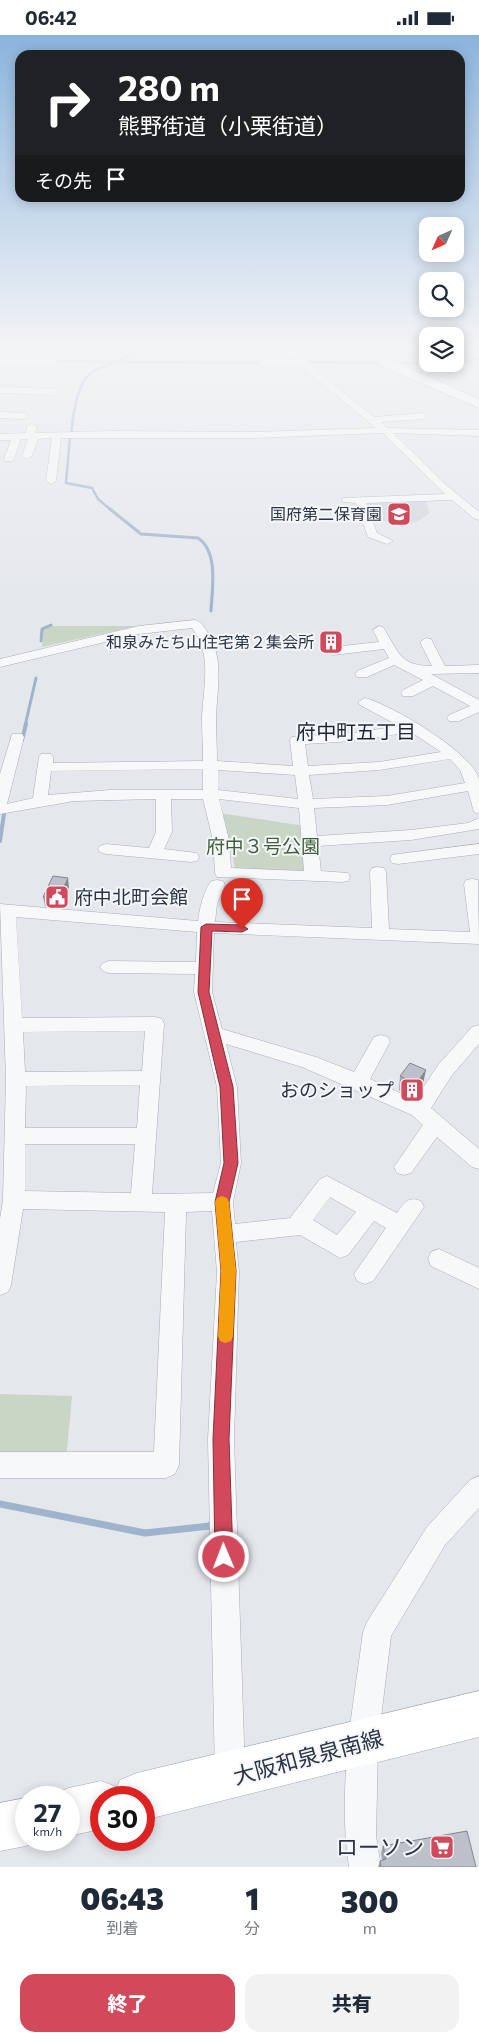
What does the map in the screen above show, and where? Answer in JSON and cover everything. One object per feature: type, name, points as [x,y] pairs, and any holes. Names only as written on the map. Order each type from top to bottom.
[{"type":"main road","name":"大阪和泉泉南線","points":[[155,1793],[230,1777],[479,1714]]},
{"type":"main road","points":[[0,1827],[15,1824]]},
{"type":"street","points":[[0,437],[16,438],[32,432],[57,436],[402,430]]},
{"type":"street","points":[[419,430],[479,433]]},
{"type":"street","points":[[25,454],[33,439],[32,432]]},
{"type":"street","points":[[387,432],[441,486],[479,517]]},
{"type":"street","points":[[48,479],[49,466],[57,436]]},
{"type":"street","points":[[8,459],[16,438]]},
{"type":"street","points":[[347,500],[455,497]]},
{"type":"street","points":[[360,500],[372,535],[387,541]]},
{"type":"street","points":[[0,663],[140,630],[195,624],[203,632],[210,649],[211,703],[208,715],[211,794],[213,813],[222,840],[224,873],[342,877]]},
{"type":"street","points":[[380,631],[398,660],[415,670],[437,675],[479,669]]},
{"type":"street","points":[[426,642],[437,675],[479,706],[454,718]]},
{"type":"street","points":[[333,651],[387,645]]},
{"type":"street","points":[[362,674],[398,660]]},
{"type":"street","points":[[408,693],[437,675]]},
{"type":"street","points":[[365,702],[453,754],[466,768],[476,785],[479,809]]},
{"type":"street","points":[[313,876],[306,803],[297,740],[353,737],[411,728]]},
{"type":"street","points":[[0,803],[11,742]]},
{"type":"street","points":[[40,801],[46,762],[210,765],[301,771],[379,766],[453,754]]},
{"type":"street","points":[[0,809],[56,798],[211,794],[306,803],[370,803],[413,798],[476,785]]},
{"type":"street","points":[[163,795],[163,844]]},
{"type":"street","points":[[309,841],[424,835],[472,827],[479,823]]},
{"type":"street","points":[[115,847],[163,844],[191,857]]},
{"type":"street","points":[[398,859],[479,849]]},
{"type":"street","points":[[374,881],[381,934]]},
{"type":"street","points":[[0,1285],[14,1201],[16,1079],[8,1055],[13,1025],[6,1003],[3,911],[206,927],[479,937],[470,884]]},
{"type":"street","points":[[217,885],[209,904],[206,927],[204,992],[227,1087],[231,1163],[222,1202],[228,1271],[221,1439],[230,1777]]},
{"type":"street","points":[[109,967],[136,962],[204,968]]},
{"type":"street","points":[[13,1025],[155,1024],[141,1203]]},
{"type":"street","points":[[419,1110],[445,1070],[479,1032]]},
{"type":"street","points":[[214,1033],[309,1062],[419,1110],[479,1161]]},
{"type":"street","points":[[358,1082],[381,1042]]},
{"type":"street","points":[[16,1079],[151,1078]]},
{"type":"street","points":[[404,1167],[431,1129],[437,1125]]},
{"type":"street","points":[[15,1136],[146,1136]]},
{"type":"street","points":[[225,1234],[296,1227],[327,1185],[400,1225]]},
{"type":"street","points":[[14,1201],[222,1202]]},
{"type":"street","points":[[0,1465],[166,1465],[176,1203]]},
{"type":"street","points":[[366,1274],[413,1207]]},
{"type":"street","points":[[299,1223],[340,1248],[371,1209]]},
{"type":"street","points":[[439,1259],[479,1279]]},
{"type":"street","points":[[365,1867],[360,1836],[363,1742],[377,1632],[436,1536],[479,1489]]},
{"type":"shaded area","name":"国府第二保育園","points":[[425,500],[430,513],[418,521],[402,527],[401,524],[395,524],[394,521],[372,521],[367,503],[369,501]]},
{"type":"green space","points":[[49,626],[137,626],[42,647],[43,629]]},
{"type":"green space","name":"府中３号公園","points":[[219,813],[305,826],[310,874],[235,870],[231,844]]},
{"type":"green space","points":[[0,1394],[72,1396],[67,1450],[61,1457],[0,1456]]},
{"type":"building","points":[[53,876],[68,878],[59,898],[43,897]]},
{"type":"building","points":[[410,1063],[426,1070],[416,1084],[400,1076]]},
{"type":"building","name":"ローソン","points":[[467,1831],[476,1867],[381,1867],[380,1861],[386,1859],[383,1846]]},
{"type":"waterway","points":[[70,436],[66,483],[92,488],[98,499],[111,510]]},
{"type":"waterway","points":[[110,509],[141,534],[198,538],[205,544],[212,561],[213,571],[211,611]]},
{"type":"waterway","points":[[41,641],[42,629],[51,625]]},
{"type":"waterway","points":[[25,726],[36,678]]},
{"type":"waterway","points":[[22,740],[26,724]]},
{"type":"waterway","points":[[0,841],[4,814]]},
{"type":"waterway","points":[[0,1504],[145,1533],[210,1526],[212,1523]]},
{"type":"slow traffic","points":[[222,1202],[228,1271],[225,1336]]},
{"type":"place","name":"国府第二保育園","points":[[399,514]]},
{"type":"place","name":"和泉みたち山住宅第２集会所","points":[[331,642]]},
{"type":"place","name":"府中北町会館","points":[[57,897]]},
{"type":"place","name":"おのショップ","points":[[412,1090]]},
{"type":"place","name":"ローソン","points":[[442,1847]]},
{"type":"district","name":"府中町五丁目","points":[[356,732]]},
{"type":"route","points":[[224,1557],[221,1439],[228,1271],[222,1202],[231,1163],[227,1087],[204,992],[206,927],[242,929]]}]
